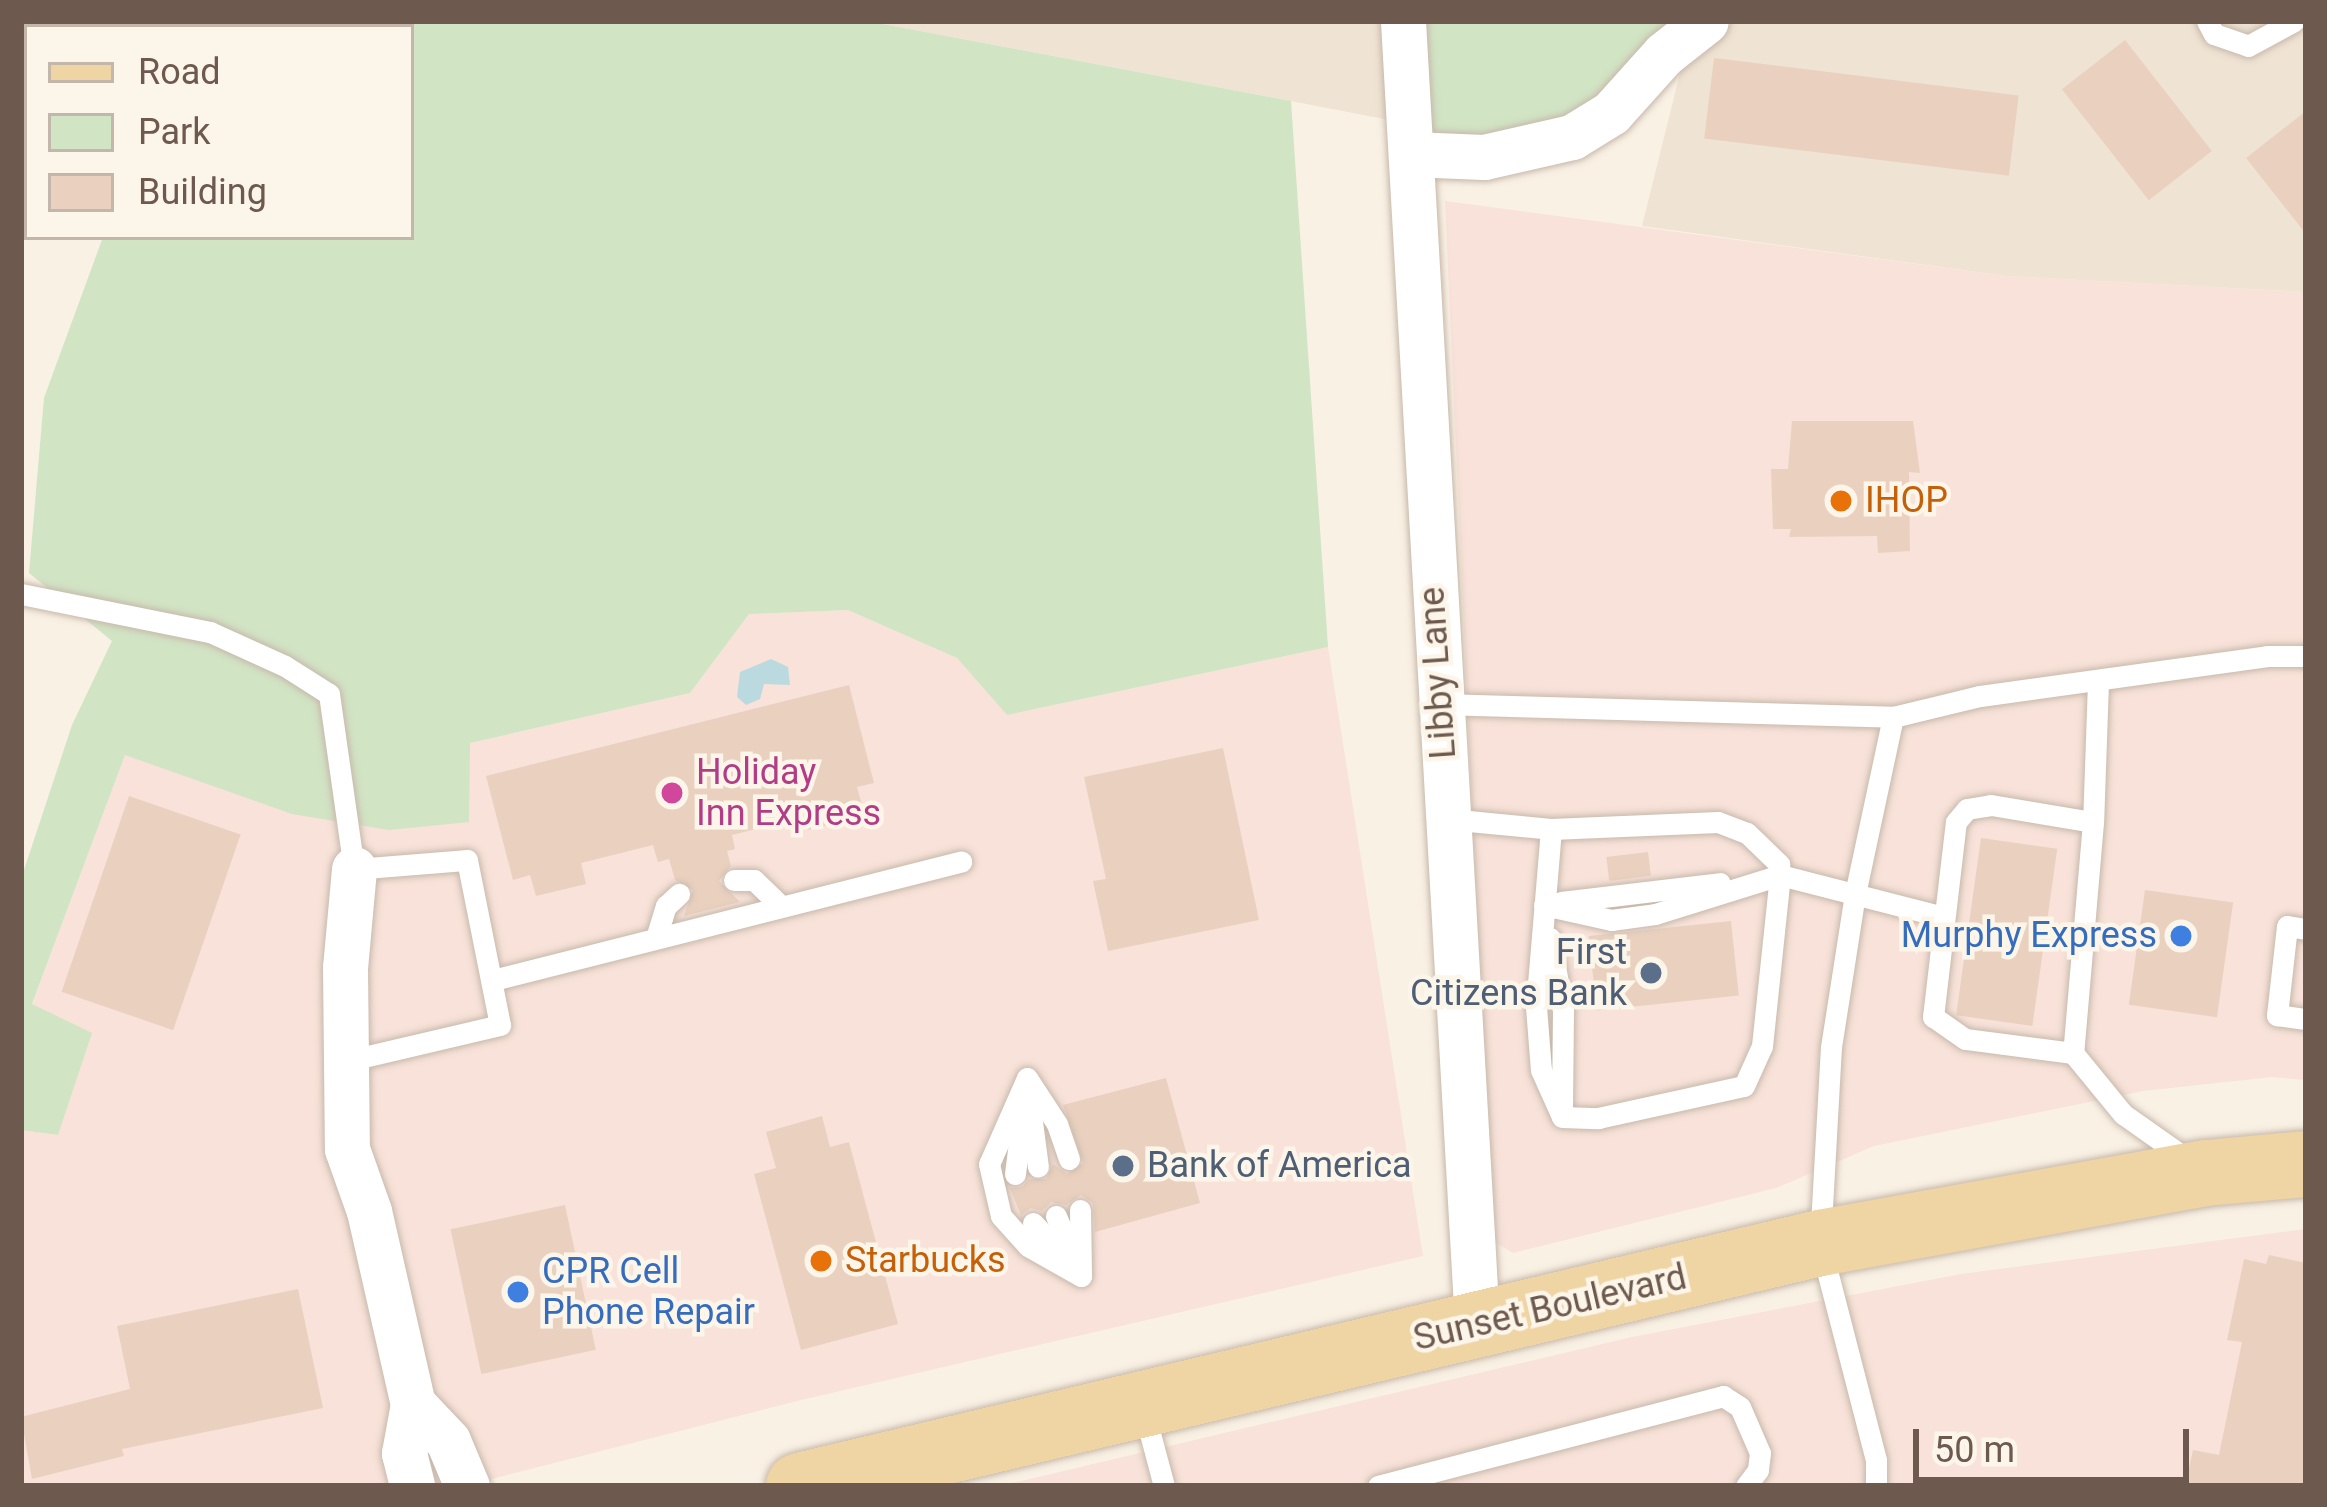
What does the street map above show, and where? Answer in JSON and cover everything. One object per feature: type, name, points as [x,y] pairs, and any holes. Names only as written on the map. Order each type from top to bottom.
[{"type":"main road","name":"Sunset Boulevard","points":[[800,1486],[1820,1243],[2206,1173],[2306,1164]]},
{"type":"street","name":"Libby Lane","points":[[1403,21],[1477,1325]]},
{"type":"street","points":[[1411,154],[1484,157],[1572,137],[1611,113],[1664,54],[1706,21]]},
{"type":"street","points":[[354,869],[344,967],[347,1149],[379,1250],[413,1404],[404,1453],[412,1486]]},
{"type":"street","points":[[413,1404],[448,1442],[467,1486]]},
{"type":"lane","points":[[2206,21],[2214,34],[2248,46],[2294,21]]},
{"type":"lane","points":[[21,594],[209,632],[285,666],[329,694],[354,869],[467,860],[500,1025],[346,1061]]},
{"type":"lane","points":[[1440,704],[1893,717],[1980,696],[2267,656],[2306,656]]},
{"type":"lane","points":[[2073,1053],[2093,822],[2098,682]]},
{"type":"lane","points":[[1876,1486],[1876,1460],[1820,1243],[1831,1047],[1855,894],[1893,717]]},
{"type":"lane","points":[[2093,822],[1991,805],[1967,809],[1956,822],[1933,1017],[1965,1039],[2073,1053],[2123,1114],[2206,1173]]},
{"type":"lane","points":[[1448,819],[1551,829],[1718,822],[1747,833],[1779,864],[1780,875],[1762,1046],[1744,1086],[1598,1118],[1562,1117],[1541,1070],[1536,1007],[1551,829]]},
{"type":"lane","points":[[493,980],[961,862]]},
{"type":"lane","points":[[1544,904],[1780,875],[1943,917]]},
{"type":"lane","points":[[734,880],[754,880],[781,906]]},
{"type":"lane","points":[[656,938],[667,906],[679,894]]},
{"type":"lane","points":[[2306,929],[2287,926],[2277,1016],[2306,1019]]},
{"type":"lane","points":[[1027,1078],[1054,1163]]},
{"type":"lane","points":[[1015,1174],[1027,1078]]},
{"type":"lane","points":[[1027,1078],[989,1164],[1000,1216],[1028,1246],[1081,1276],[1060,1215]]},
{"type":"lane","points":[[1378,1486],[1723,1396],[1740,1407],[1760,1453],[1758,1470],[1746,1486]]},
{"type":"lane","points":[[1142,1405],[1164,1486]]},
{"type":"shaded area","points":[[867,21],[1403,21],[1410,124],[1291,101]]},
{"type":"shaded area","points":[[1693,21],[2306,21],[2306,292],[2006,276],[1642,226]]},
{"type":"shaded area","points":[[1445,201],[2006,276],[2306,292],[2306,1080],[2272,1077],[2143,1091],[1874,1146],[1776,1188],[1513,1253],[1491,1240]]},
{"type":"shaded area","points":[[848,610],[957,658],[1007,715],[1328,647],[1423,1256],[801,1400],[464,1486],[21,1486],[21,1130],[58,1135],[32,1005],[125,755],[470,743],[690,693],[749,614]]},
{"type":"shaded area","points":[[2306,1229],[2306,1486],[1000,1486],[1632,1337],[1961,1274]]},
{"type":"green space","points":[[867,21],[1291,101],[1328,647],[1007,715],[957,658],[848,610],[749,614],[690,693],[470,743],[469,822],[389,830],[292,814],[125,755],[32,1004],[92,1033],[58,1135],[21,1130],[21,879],[72,725],[112,641],[29,573],[44,398],[102,240],[414,240],[414,24],[234,24]]},
{"type":"green space","points":[[1403,21],[1693,21],[1611,113],[1411,154]]},
{"type":"water","points":[[771,659],[788,667],[790,685],[764,684],[760,699],[746,705],[737,697],[740,672]]},
{"type":"building","points":[[2125,40],[2212,151],[2149,200],[2062,89]]},
{"type":"building","points":[[1714,58],[2019,95],[2009,176],[1704,138]]},
{"type":"building","points":[[2306,111],[2306,234],[2246,158]]},
{"type":"building","name":"IHOP","points":[[1792,421],[1913,421],[1920,473],[1909,472],[1910,551],[1878,553],[1877,536],[1789,537],[1791,529],[1773,529],[1771,469],[1788,469]]},
{"type":"building","points":[[849,685],[874,783],[857,787],[865,816],[808,830],[805,817],[732,835],[735,849],[727,851],[731,866],[719,881],[740,902],[684,916],[693,890],[675,880],[669,859],[658,862],[653,845],[581,863],[586,884],[536,896],[530,875],[513,880],[486,776]]},
{"type":"building","points":[[1223,748],[1259,920],[1108,951],[1093,881],[1106,879],[1084,777]]},
{"type":"building","points":[[129,796],[241,834],[173,1030],[62,992]]},
{"type":"building","points":[[1981,838],[2057,849],[2032,1026],[1956,1015]]},
{"type":"building","points":[[1648,852],[1651,876],[1609,881],[1606,857]]},
{"type":"building","points":[[2145,890],[2233,902],[2217,1017],[2129,1005]]},
{"type":"building","points":[[1731,921],[1739,996],[1597,1011],[1589,936]]},
{"type":"building","points":[[1166,1078],[1200,1203],[1095,1232],[1093,1203],[1081,1195],[1066,1205],[1051,1202],[1042,1211],[1031,1208],[1021,1215],[1010,1188],[1022,1187],[1029,1179],[1046,1179],[1053,1164],[1067,1174],[1083,1163],[1063,1105]]},
{"type":"building","points":[[822,1116],[830,1147],[849,1142],[898,1324],[801,1350],[754,1174],[776,1168],[766,1132]]},
{"type":"building","points":[[565,1205],[596,1350],[481,1374],[451,1229]]},
{"type":"building","points":[[2269,1255],[2306,1263],[2306,1486],[2185,1486],[2193,1450],[2219,1455],[2242,1342],[2227,1340],[2244,1259],[2266,1264]]},
{"type":"building","points":[[298,1289],[323,1408],[122,1449],[124,1456],[32,1479],[21,1417],[130,1389],[117,1326]]},
{"type":"place","name":"IHOP","points":[[1841,501]]},
{"type":"place","name":"Holiday Inn Express","points":[[672,793]]},
{"type":"place","name":"Murphy Express","points":[[2181,936]]},
{"type":"place","name":"First Citizens Bank","points":[[1651,973]]},
{"type":"place","name":"Bank of America","points":[[1123,1166]]},
{"type":"place","name":"Starbucks","points":[[821,1261]]},
{"type":"place","name":"CPR Cell Phone Repair","points":[[518,1292]]}]
